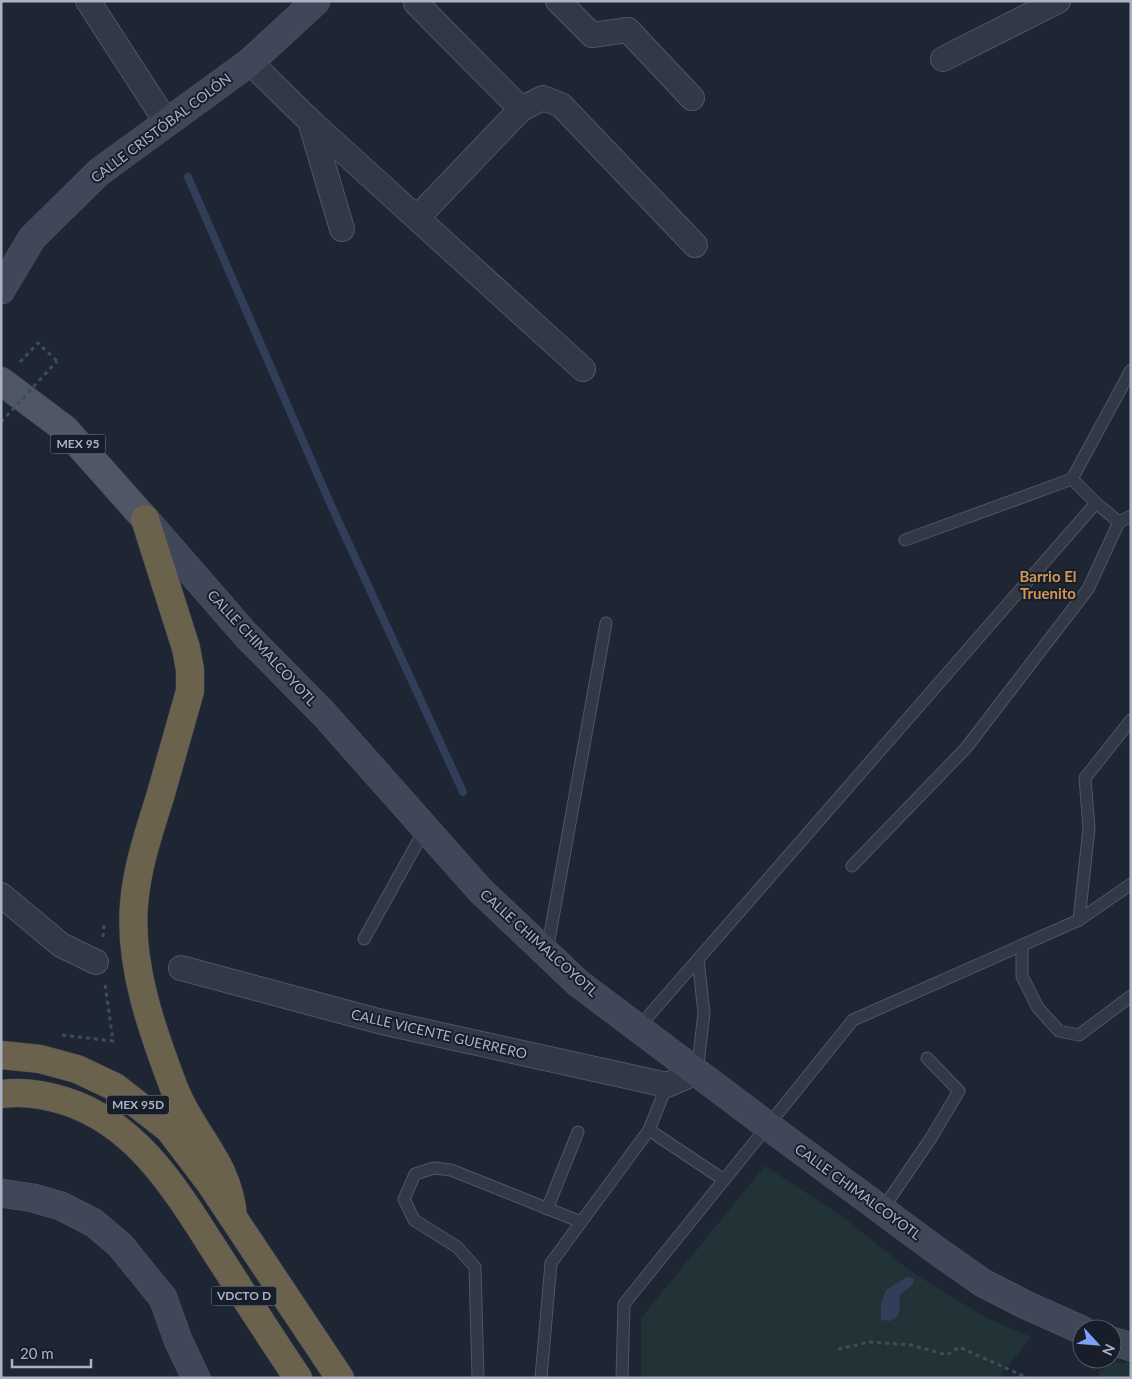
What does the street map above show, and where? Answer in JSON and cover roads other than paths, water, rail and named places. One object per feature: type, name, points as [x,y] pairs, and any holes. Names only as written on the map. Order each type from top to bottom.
[{"type":"highway","points":[[145,519],[186,648],[190,670],[190,691],[139,866],[134,905],[134,937],[140,980],[158,1044],[175,1090],[225,1177],[232,1201],[233,1217]]},
{"type":"highway","name":"MEX 95D","points":[[1,1055],[40,1059],[68,1066],[115,1087],[169,1129],[233,1217]]},
{"type":"highway","name":"VDCTO D","points":[[1,1094],[19,1092],[47,1096],[78,1105],[108,1120],[126,1134],[150,1158],[191,1214],[298,1378]]},
{"type":"highway","name":"VDCTO D","points":[[233,1217],[340,1378]]},
{"type":"main road","name":"CALLE CRISTÓBAL COLÓN","points":[[1,290],[32,238],[99,172],[250,62],[310,3]]},
{"type":"main road","name":"MEX 95","points":[[2,381],[65,429],[145,519]]},
{"type":"main road","name":"CALLE CHIMALCOYOTL","points":[[145,519],[246,635],[324,714],[480,890],[578,982],[768,1126],[983,1282],[1028,1306],[1072,1326]]},
{"type":"main road","points":[[1,1193],[33,1198],[61,1206],[94,1223],[120,1245],[163,1298],[178,1340],[196,1378]]},
{"type":"street","points":[[88,1],[167,123]]},
{"type":"street","points":[[558,1],[592,35],[628,30],[692,98]]},
{"type":"street","points":[[943,59],[1058,1]]},
{"type":"street","points":[[416,3],[521,109]]},
{"type":"street","points":[[250,62],[310,121],[583,369]]},
{"type":"street","points":[[417,218],[521,109],[543,98],[561,104],[696,245]]},
{"type":"street","points":[[310,121],[342,229]]},
{"type":"street","points":[[1,895],[61,945],[96,962]]},
{"type":"street","name":"CALLE VICENTE GUERRERO","points":[[181,968],[382,1022],[667,1085]]},
{"type":"street","points":[[667,1085],[697,1072]]},
{"type":"lane","points":[[904,540],[1072,479],[1131,370]]},
{"type":"lane","points":[[1072,479],[1096,504],[1119,522]]},
{"type":"lane","points":[[638,1028],[1096,504]]},
{"type":"lane","points":[[852,866],[966,748],[1088,589],[1119,522],[1131,516]]},
{"type":"lane","points":[[547,952],[606,622]]},
{"type":"lane","points":[[1078,920],[1089,828],[1085,778],[1131,720]]},
{"type":"lane","points":[[364,939],[425,828]]},
{"type":"lane","points":[[622,1378],[624,1304],[853,1020],[1078,920],[1131,884]]},
{"type":"lane","points":[[1022,945],[1022,976],[1038,1008],[1059,1031],[1079,1035],[1131,996]]},
{"type":"lane","points":[[697,1072],[704,1013],[698,959]]},
{"type":"lane","points":[[882,1210],[932,1138],[959,1091],[927,1058]]},
{"type":"lane","points":[[541,1378],[551,1263],[649,1130],[667,1085]]},
{"type":"lane","points":[[649,1130],[724,1180]]},
{"type":"lane","points":[[547,1209],[578,1132]]},
{"type":"lane","points":[[478,1378],[474,1267],[457,1247],[414,1220],[404,1199],[416,1174],[434,1168],[451,1170],[581,1222]]},
{"type":"water","points":[[907,1277],[913,1278],[913,1284],[899,1296],[900,1310],[897,1317],[890,1321],[881,1320],[881,1304],[886,1290]]},
{"type":"waterway","points":[[188,177],[330,503],[463,792]]},
{"type":"district","name":"Barrio El Truenito","points":[[1048,586]]}]
